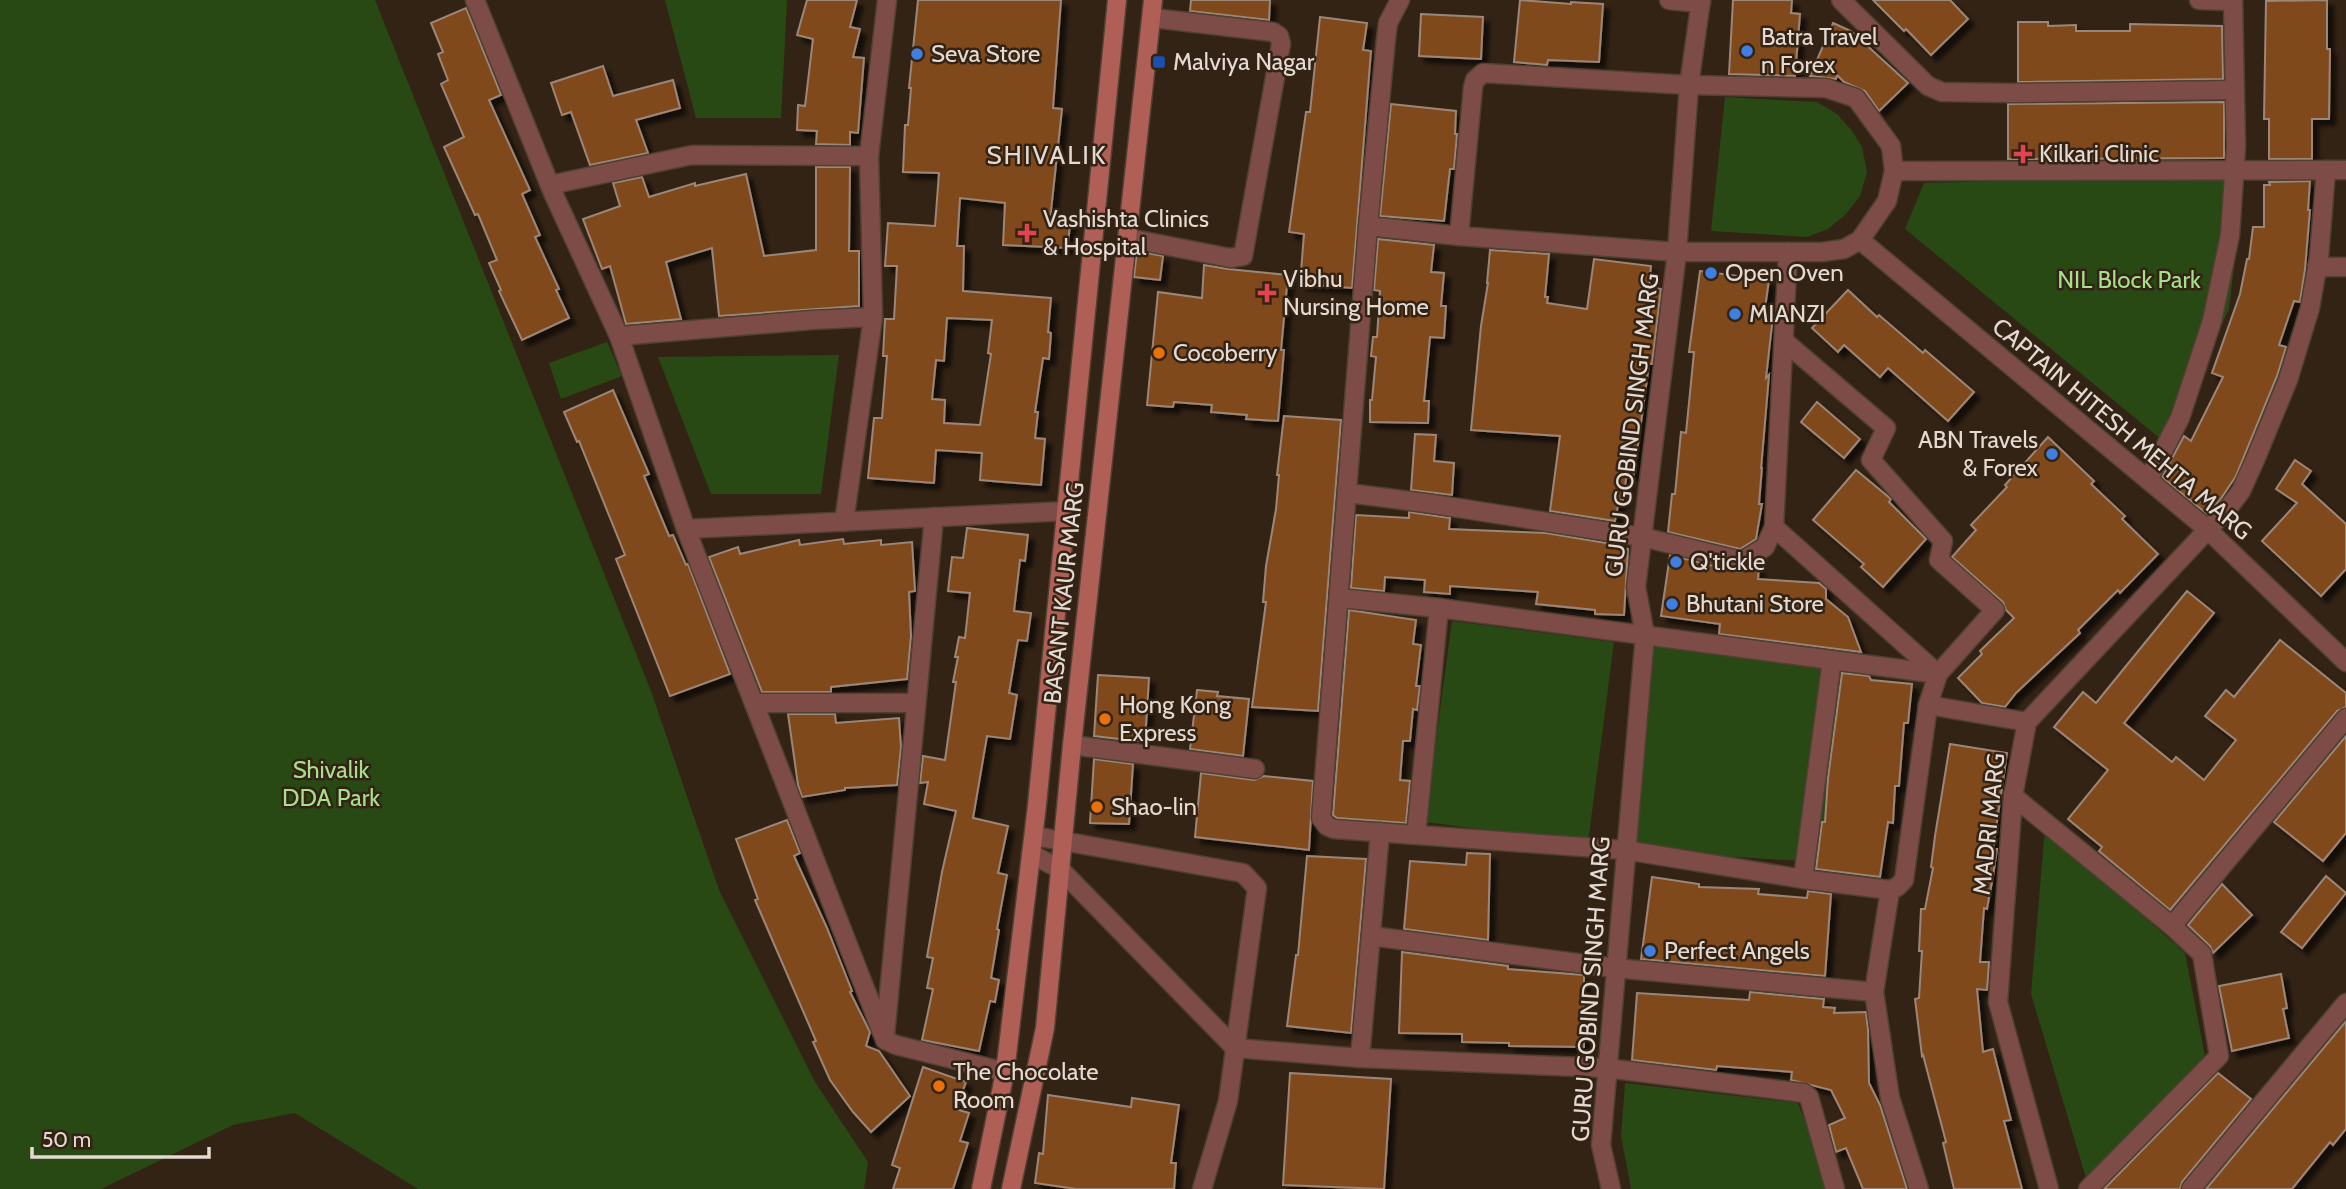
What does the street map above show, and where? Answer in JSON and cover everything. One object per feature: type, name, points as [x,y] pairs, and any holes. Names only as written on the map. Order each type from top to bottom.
[{"type":"main road","name":"BASANT KAUR MARG","points":[[981,1189],[1005,1072],[1034,836],[1117,0]]},
{"type":"main road","name":"BASANT KAUR MARG","points":[[1011,1189],[1045,1028],[1072,746],[1153,0]]},
{"type":"street","points":[[475,0],[550,185],[619,336],[686,529],[884,1040],[1005,1072]]},
{"type":"street","points":[[844,522],[873,317],[869,156],[887,0]]},
{"type":"street","points":[[1400,0],[1388,23],[1368,226],[1321,818],[1327,826],[1334,829],[1625,850],[1889,890],[1904,880],[1928,705],[1938,674],[1995,610],[1940,560],[1943,541],[1871,460],[1886,428],[1784,341]]},
{"type":"street","points":[[1669,0],[1701,1]]},
{"type":"street","points":[[1841,0],[1928,86],[1942,92],[2234,90]]},
{"type":"street","points":[[2148,480],[2180,418],[2212,321],[2230,235],[2235,170],[2233,0],[2199,0]]},
{"type":"street","name":"GURU GOBIND SINGH MARG","points":[[1611,1189],[1601,1145],[1645,635],[1636,587],[1677,252],[1689,85],[1701,1]]},
{"type":"street","points":[[1128,238],[1230,258],[1243,256],[1281,44],[1279,36],[1273,33],[1153,18]]},
{"type":"street","points":[[1368,226],[1459,236],[1677,252],[1822,252],[1844,248],[1860,240],[1887,201],[1894,171],[1891,146],[1856,98],[1826,88],[1689,85],[1483,73],[1475,80],[1473,87],[1459,236]]},
{"type":"street","points":[[550,185],[692,155],[869,156]]},
{"type":"street","name":"MADRI MARG","points":[[2049,1189],[1998,1003],[2013,796],[2027,722],[2241,491],[2288,380],[2310,308],[2317,267],[2326,170]]},
{"type":"street","points":[[1894,171],[2346,170]]},
{"type":"street","name":"CAPTAIN HITESH MEHTA MARG","points":[[1860,240],[2207,530],[2346,662]]},
{"type":"street","points":[[1348,493],[1642,537],[1742,561],[1765,547],[1774,527],[1788,252]]},
{"type":"street","points":[[2317,267],[2346,267]]},
{"type":"street","points":[[619,336],[873,317]]},
{"type":"street","points":[[686,529],[1068,511]]},
{"type":"street","points":[[884,1040],[934,517]]},
{"type":"street","points":[[1774,527],[1938,674]]},
{"type":"street","points":[[1339,598],[1439,608],[1938,674]]},
{"type":"street","points":[[1416,835],[1439,608]]},
{"type":"street","points":[[1803,879],[1832,660]]},
{"type":"street","points":[[754,703],[916,703]]},
{"type":"street","points":[[1928,705],[2027,722]]},
{"type":"street","points":[[2172,926],[2346,718]]},
{"type":"street","points":[[1072,746],[1255,769]]},
{"type":"street","points":[[2013,796],[2172,926],[2202,954],[2219,1056],[2088,1189]]},
{"type":"street","points":[[1360,1058],[1380,832]]},
{"type":"street","points":[[1034,836],[1243,873],[1257,888],[1228,1101],[1202,1189]]},
{"type":"street","points":[[1031,854],[1060,869],[1235,1048],[1360,1058],[1606,1068],[1804,1093],[1810,1097],[1835,1189]]},
{"type":"street","points":[[1889,890],[1874,992],[1890,1098],[1919,1189]]},
{"type":"street","points":[[1371,936],[1615,968],[1874,992]]},
{"type":"street","points":[[2191,1189],[2346,1003]]},
{"type":"green space","name":"Shivalik DDA Park","points":[[0,0],[375,0],[651,691],[719,890],[815,1082],[868,1162],[864,1189],[418,1189],[295,1113],[233,1125],[101,1189],[0,1189]]},
{"type":"green space","points":[[665,0],[787,0],[781,118],[696,118]]},
{"type":"green space","points":[[1725,97],[1817,102],[1837,114],[1862,147],[1867,172],[1860,196],[1846,214],[1828,229],[1807,237],[1711,231]]},
{"type":"green space","name":"NIL Block Park","points":[[2245,174],[2229,309],[2168,445],[1905,229],[1924,183]]},
{"type":"green space","points":[[607,342],[622,376],[561,399],[549,363]]},
{"type":"green space","points":[[839,355],[821,494],[711,494],[658,357]]},
{"type":"green space","points":[[1452,621],[1614,642],[1588,843],[1425,822]]},
{"type":"green space","points":[[1645,635],[1855,653],[1834,863],[1625,850]]},
{"type":"green space","points":[[2045,828],[2185,953],[2205,1056],[2089,1188],[2031,994]]},
{"type":"green space","points":[[1625,1083],[1798,1103],[1832,1189],[1631,1189],[1621,1136]]},
{"type":"building","points":[[807,0],[857,0],[850,27],[860,29],[853,57],[864,58],[858,133],[850,132],[850,145],[816,144],[817,131],[797,130],[798,105],[805,106],[813,39],[797,35]]},
{"type":"building","points":[[918,0],[1061,0],[1053,108],[1062,109],[1050,220],[1070,221],[1068,248],[1003,245],[1005,203],[960,198],[957,246],[964,246],[963,291],[1051,298],[1049,359],[1043,358],[1035,412],[1038,412],[1035,438],[1045,439],[1041,485],[980,480],[982,453],[936,450],[934,483],[868,478],[874,418],[882,418],[887,356],[883,356],[885,319],[894,319],[897,266],[885,266],[888,223],[935,226],[939,173],[903,172]],"holes":[[[947,318],[992,320],[988,353],[991,354],[980,425],[944,423],[945,400],[932,399],[936,360],[944,361]]]},
{"type":"building","points":[[1191,0],[1270,0],[1269,20],[1190,11]]},
{"type":"building","points":[[1520,0],[1603,4],[1599,62],[1548,60],[1547,65],[1514,62]]},
{"type":"building","points":[[1733,0],[1792,0],[1791,13],[1800,14],[1795,76],[1729,74]]},
{"type":"building","points":[[1873,0],[1950,0],[1968,19],[1931,55]]},
{"type":"building","points":[[2327,0],[2327,49],[2330,49],[2329,119],[2312,119],[2312,159],[2269,159],[2269,119],[2264,119],[2266,1]]},
{"type":"building","points":[[466,8],[501,95],[489,100],[530,190],[522,194],[540,235],[535,237],[569,318],[522,340],[489,263],[497,260],[478,214],[475,215],[444,147],[464,137],[441,84],[448,80],[438,54],[443,52],[431,23]]},
{"type":"building","points":[[1421,14],[1483,17],[1481,59],[1419,56]]},
{"type":"building","points":[[1320,17],[1367,23],[1363,50],[1371,51],[1352,288],[1300,284],[1304,234],[1289,232],[1306,112],[1310,112]]},
{"type":"building","points":[[2018,22],[2048,22],[2048,26],[2076,25],[2076,31],[2130,31],[2130,24],[2222,26],[2223,79],[2018,82]]},
{"type":"building","points":[[1833,23],[1851,31],[1908,83],[1879,111],[1865,91],[1844,82],[1837,75],[1836,79],[1810,76]]},
{"type":"building","points":[[603,66],[613,96],[673,80],[680,108],[636,120],[648,153],[590,165],[571,112],[562,115],[551,83]]},
{"type":"building","points":[[2224,102],[2224,158],[2008,159],[2008,104]]},
{"type":"building","points":[[1391,104],[1456,111],[1454,169],[1450,169],[1444,221],[1380,216]]},
{"type":"building","points":[[816,167],[850,167],[849,251],[859,251],[859,306],[719,316],[712,248],[666,262],[681,319],[626,324],[610,266],[602,269],[583,219],[620,206],[613,183],[642,177],[649,197],[695,183],[695,186],[746,174],[764,256],[816,250]]},
{"type":"building","points":[[2310,181],[2310,210],[2300,302],[2294,301],[2279,345],[2286,347],[2277,376],[2236,476],[2207,514],[2162,477],[2184,436],[2191,441],[2223,377],[2212,373],[2240,294],[2249,259],[2253,227],[2264,227],[2264,185],[2270,185],[2269,182]]},
{"type":"building","points":[[1378,239],[1434,245],[1431,272],[1444,273],[1441,306],[1446,306],[1444,338],[1430,337],[1424,401],[1429,401],[1428,423],[1370,422],[1376,357],[1371,356],[1373,337],[1377,337],[1380,291],[1374,290]]},
{"type":"building","points":[[1490,250],[1549,254],[1545,297],[1548,297],[1547,303],[1587,309],[1594,259],[1651,266],[1649,287],[1661,289],[1652,364],[1649,364],[1634,474],[1627,473],[1623,500],[1619,500],[1615,521],[1550,511],[1560,436],[1471,430]]},
{"type":"building","points":[[1137,251],[1163,256],[1160,280],[1134,277]]},
{"type":"building","points":[[1204,265],[1288,275],[1278,421],[1246,419],[1247,415],[1211,412],[1212,405],[1174,402],[1173,407],[1147,405],[1158,292],[1202,298]]},
{"type":"building","points":[[1700,271],[1769,280],[1764,315],[1773,316],[1766,378],[1769,375],[1759,504],[1762,504],[1756,539],[1740,549],[1668,532],[1681,432],[1686,433],[1694,352],[1689,352]]},
{"type":"building","points":[[1848,290],[1877,317],[1879,315],[1923,353],[1925,350],[1974,392],[1948,421],[1888,368],[1880,377],[1844,345],[1838,352],[1812,328]]},
{"type":"building","points":[[613,390],[649,474],[644,476],[669,536],[673,535],[686,565],[688,564],[730,674],[670,696],[616,559],[625,555],[579,441],[577,442],[564,412]]},
{"type":"building","points":[[1817,402],[1860,439],[1844,458],[1801,422]]},
{"type":"building","points":[[1284,416],[1341,420],[1318,711],[1252,707],[1266,602],[1263,602],[1266,566],[1276,509]]},
{"type":"building","points":[[1415,434],[1436,435],[1434,461],[1454,463],[1452,495],[1411,490]]},
{"type":"building","points":[[2048,437],[2094,481],[2091,484],[2125,516],[2122,519],[2158,554],[2120,593],[2118,590],[2078,630],[2080,633],[2016,693],[2005,707],[1982,703],[1958,678],[1982,654],[1980,651],[2014,618],[2003,602],[1952,557],[1976,530],[1971,525]]},
{"type":"building","points":[[2295,460],[2311,471],[2302,484],[2346,524],[2346,569],[2321,596],[2262,541],[2297,503],[2276,489]]},
{"type":"building","points":[[1856,470],[1891,499],[1889,502],[1926,539],[1883,587],[1861,567],[1864,564],[1813,520]]},
{"type":"building","points":[[1409,512],[1450,518],[1449,529],[1546,533],[1612,544],[1611,548],[1628,549],[1624,615],[1595,614],[1595,610],[1536,604],[1538,592],[1450,586],[1450,594],[1424,592],[1425,580],[1385,577],[1384,591],[1351,588],[1356,515],[1409,518]]},
{"type":"building","points":[[967,528],[1028,535],[1025,561],[1020,560],[1014,611],[1031,613],[1027,641],[1018,640],[1009,693],[1017,695],[1010,739],[987,736],[973,818],[1008,826],[998,873],[1007,875],[991,978],[999,980],[995,1002],[990,1001],[979,1051],[922,1040],[933,989],[927,988],[933,958],[927,957],[956,811],[924,804],[928,782],[920,783],[923,756],[945,760],[956,682],[953,682],[958,657],[955,657],[959,637],[965,638],[970,593],[948,591],[952,557],[963,558]]},
{"type":"building","points":[[843,539],[844,544],[881,540],[881,545],[912,542],[915,591],[909,592],[911,636],[907,679],[831,687],[831,692],[762,692],[709,557],[738,547],[740,554],[799,540],[800,545]]},
{"type":"building","points":[[1670,555],[1739,572],[1759,567],[1758,579],[1819,583],[1826,589],[1826,599],[1848,617],[1861,652],[1719,634],[1720,624],[1661,616]]},
{"type":"building","points":[[2187,591],[2214,613],[2124,723],[2172,762],[2176,757],[2204,780],[2236,740],[2205,716],[2226,690],[2234,697],[2280,640],[2346,693],[2346,707],[2337,711],[2170,910],[2099,851],[2102,847],[2068,819],[2108,770],[2054,727],[2083,692],[2096,703]]},
{"type":"building","points":[[1349,610],[1416,620],[1413,644],[1421,645],[1416,686],[1420,686],[1417,710],[1413,709],[1410,741],[1403,741],[1400,780],[1410,781],[1406,823],[1337,818],[1333,815]]},
{"type":"building","points":[[1842,673],[1869,676],[1871,680],[1912,684],[1908,723],[1904,723],[1899,786],[1895,786],[1893,823],[1888,822],[1880,877],[1816,869],[1822,822],[1825,822]]},
{"type":"building","points":[[1098,675],[1149,678],[1145,742],[1094,736]]},
{"type":"building","points":[[1197,690],[1218,692],[1217,696],[1249,699],[1243,756],[1190,749]]},
{"type":"building","points":[[788,714],[835,714],[836,723],[899,718],[901,748],[897,785],[845,788],[802,797]]},
{"type":"building","points":[[2346,736],[2346,833],[2323,861],[2274,822]]},
{"type":"building","points":[[1950,744],[2007,753],[1993,849],[1997,849],[1993,876],[1987,909],[1984,908],[1980,962],[1989,962],[1987,990],[1977,989],[1983,1052],[1993,1049],[2011,1120],[2004,1121],[2022,1189],[1954,1189],[1943,1143],[1946,1142],[1922,1056],[1915,999],[1919,998],[1921,909],[1925,909],[1933,868],[1935,836]]},
{"type":"building","points":[[1094,759],[1133,764],[1129,824],[1090,823]]},
{"type":"building","points":[[1201,773],[1254,780],[1264,776],[1313,781],[1309,850],[1195,837]]},
{"type":"building","points":[[787,820],[800,853],[794,856],[827,928],[852,991],[850,992],[870,1032],[866,1046],[879,1051],[910,1096],[871,1132],[830,1080],[755,900],[758,899],[736,839]]},
{"type":"building","points":[[1467,853],[1490,854],[1488,940],[1404,929],[1410,861],[1466,865]]},
{"type":"building","points":[[1307,856],[1366,859],[1351,1033],[1287,1026],[1298,955]]},
{"type":"building","points":[[2326,876],[2346,893],[2302,948],[2281,932]]},
{"type":"building","points":[[1652,877],[1699,884],[1699,887],[1759,889],[1758,894],[1807,898],[1808,891],[1831,894],[1825,976],[1641,959]]},
{"type":"building","points":[[2222,884],[2252,915],[2213,953],[2210,946],[2188,925]]},
{"type":"building","points":[[1402,952],[1508,966],[1508,969],[1584,975],[1584,1047],[1509,1046],[1509,1043],[1462,1042],[1462,1034],[1399,1033]]},
{"type":"building","points":[[2281,974],[2287,1008],[2283,1009],[2289,1038],[2232,1051],[2219,986]]},
{"type":"building","points":[[1750,992],[1824,999],[1823,1007],[1835,1008],[1834,1013],[1866,1012],[1869,1083],[1880,1105],[1907,1189],[1863,1189],[1846,1148],[1836,1152],[1829,1125],[1845,1118],[1831,1090],[1791,1080],[1792,1072],[1717,1066],[1716,1070],[1632,1060],[1637,993],[1749,1000]]},
{"type":"building","points":[[2346,1021],[2346,1129],[2333,1145],[2330,1142],[2292,1189],[2206,1189]]},
{"type":"building","points":[[923,1067],[966,1082],[956,1109],[969,1113],[960,1141],[968,1143],[953,1189],[893,1189],[900,1168],[892,1165]]},
{"type":"building","points":[[1290,1073],[1391,1079],[1384,1189],[1283,1185]]},
{"type":"building","points":[[2218,1073],[2251,1099],[2182,1182],[2180,1189],[2104,1189]]},
{"type":"building","points":[[1048,1095],[1131,1107],[1132,1098],[1179,1105],[1171,1163],[1176,1163],[1174,1189],[1076,1189],[1035,1183],[1039,1153],[1043,1154]]},
{"type":"place","name":"Batra Travel n Forex","points":[[1747,51]]},
{"type":"place","name":"Seva Store","points":[[917,54]]},
{"type":"place","name":"Malviya Nagar","points":[[1159,62]]},
{"type":"place","name":"Kilkari Clinic","points":[[2023,154]]},
{"type":"place","name":"Vashishta Clinics & Hospital","points":[[1027,233]]},
{"type":"place","name":"Open Oven","points":[[1711,273]]},
{"type":"place","name":"Vibhu Nursing Home","points":[[1267,293]]},
{"type":"place","name":"MIANZI","points":[[1735,314]]},
{"type":"place","name":"Cocoberry","points":[[1159,353]]},
{"type":"place","name":"ABN Travels & Forex","points":[[2052,454]]},
{"type":"place","name":"Q'tickle","points":[[1676,562]]},
{"type":"place","name":"Bhutani Store","points":[[1672,604]]},
{"type":"place","name":"Hong Kong Express","points":[[1105,719]]},
{"type":"place","name":"Shao-lin","points":[[1097,807]]},
{"type":"place","name":"Perfect Angels","points":[[1650,951]]},
{"type":"place","name":"The Chocolate Room","points":[[939,1086]]},
{"type":"district","name":"SHIVALIK","points":[[1047,155]]}]
